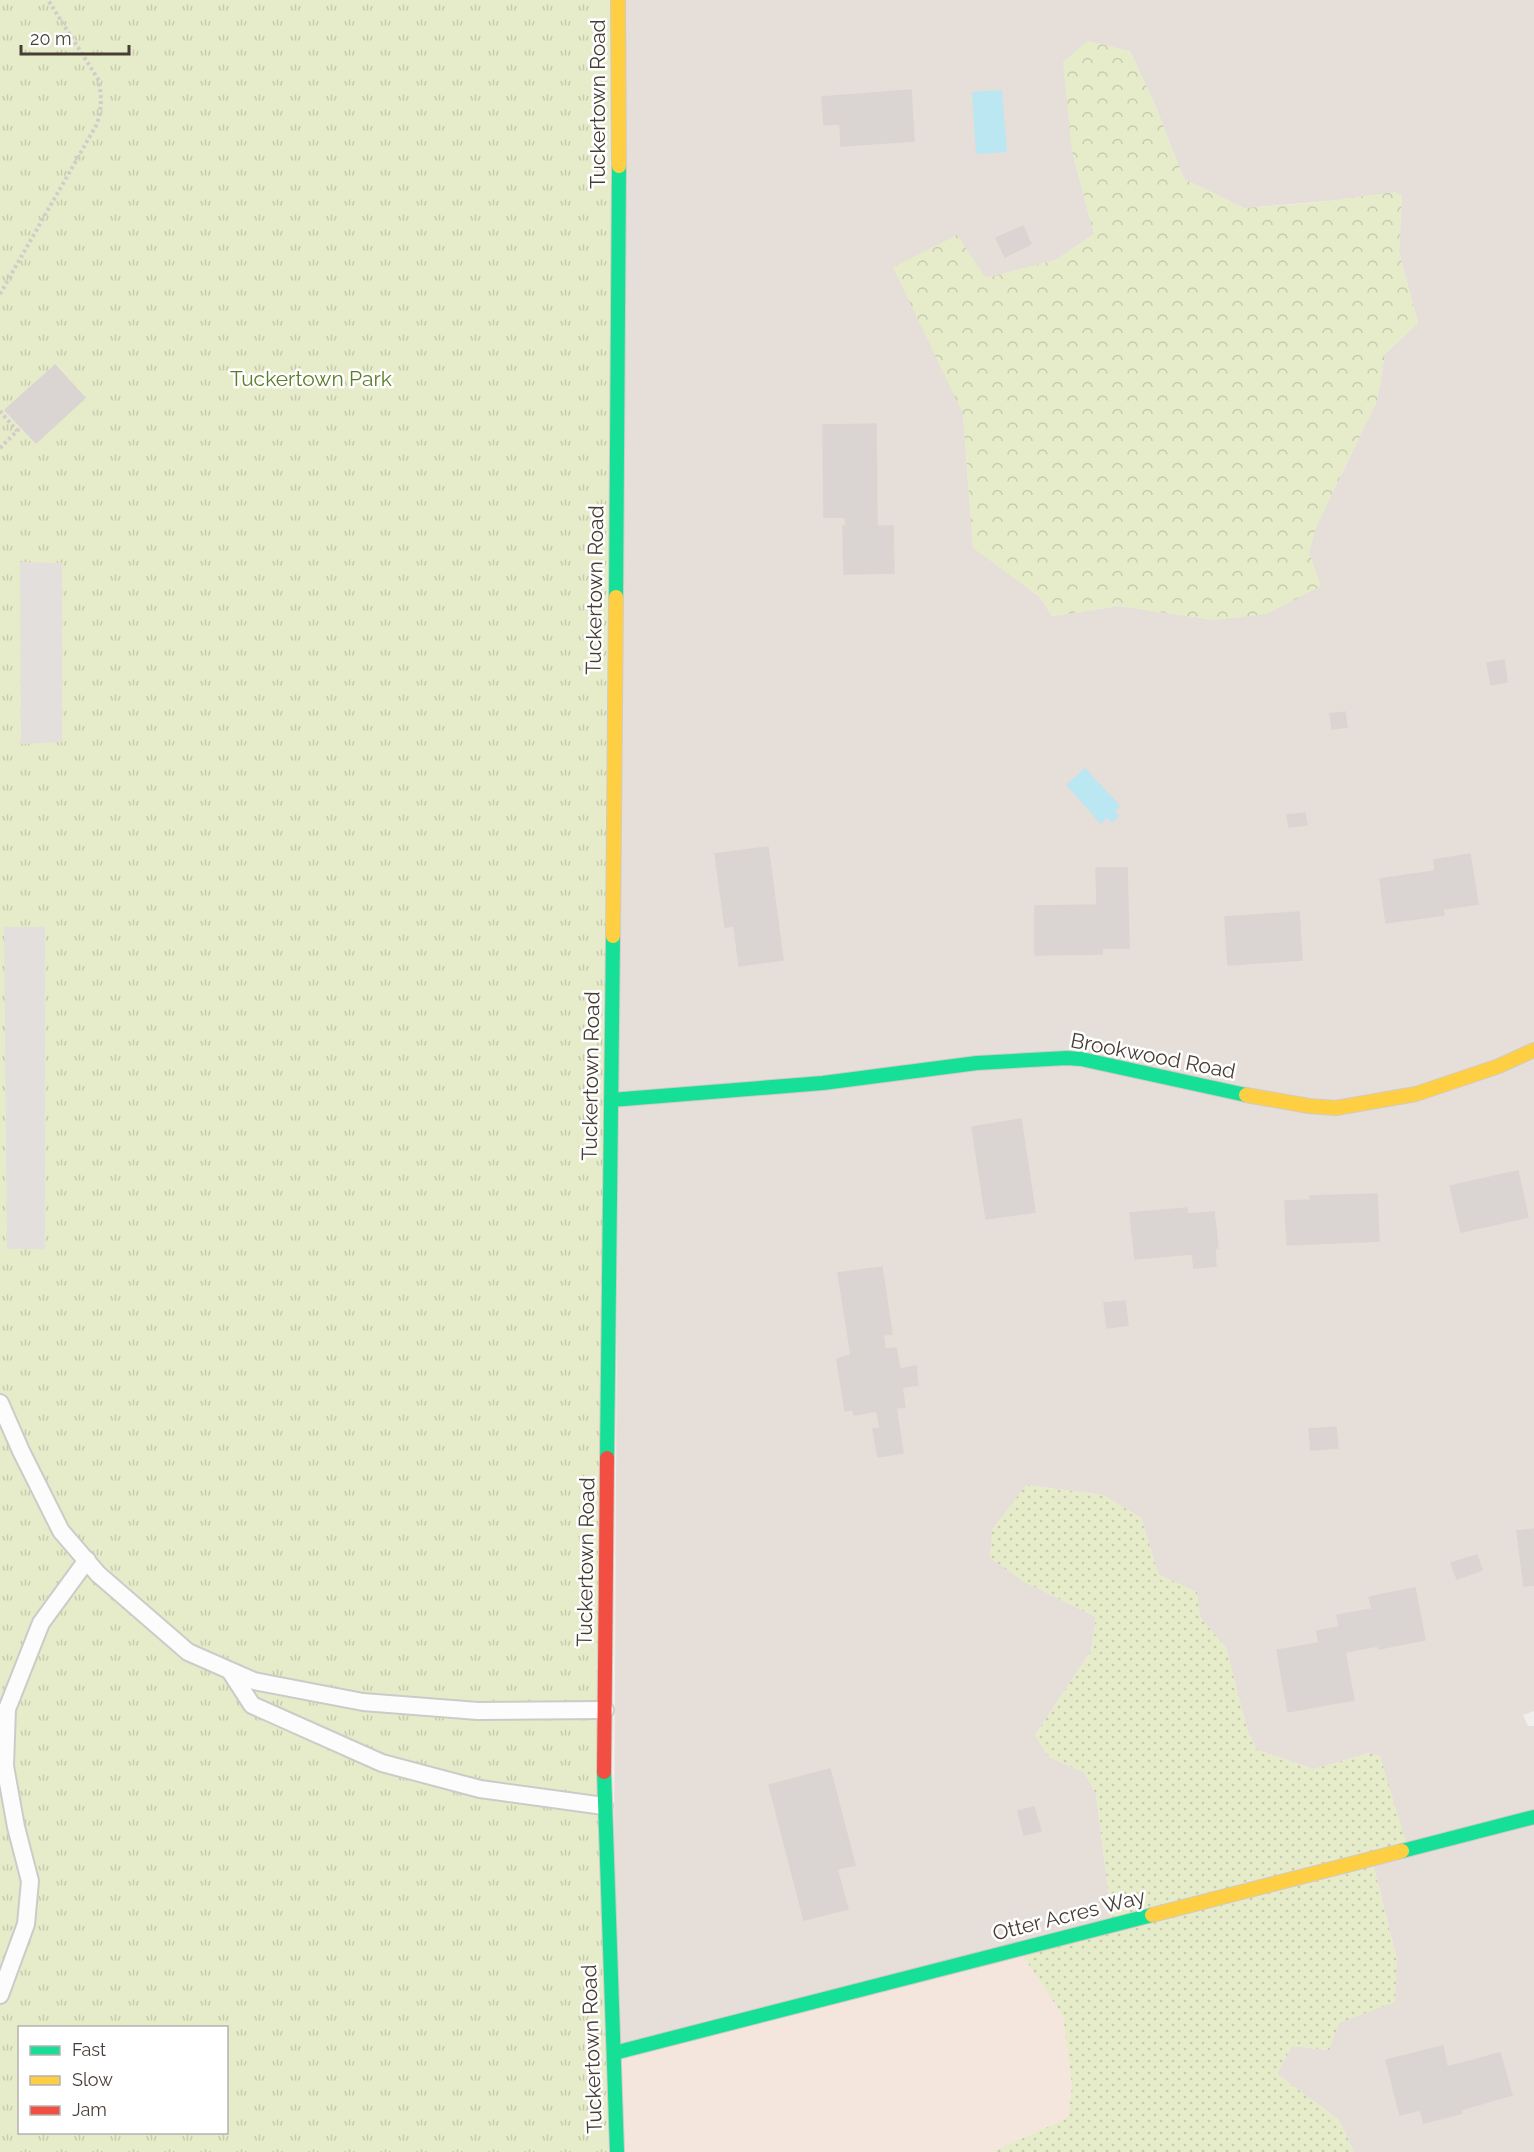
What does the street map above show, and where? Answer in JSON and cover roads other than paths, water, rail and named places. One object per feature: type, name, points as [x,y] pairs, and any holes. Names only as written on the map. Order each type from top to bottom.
[{"type":"street","name":"Tuckertown Road","points":[[616,2152],[604,1806],[619,272],[618,0]]},
{"type":"street","name":"Brookwood Road","points":[[611,1100],[823,1083],[977,1064],[1067,1058],[1081,1059],[1229,1092],[1309,1106],[1336,1108],[1416,1094],[1499,1066],[1534,1050]]},
{"type":"street","name":"Otter Acres Way","points":[[614,2053],[1534,1817]]},
{"type":"lane","points":[[0,1402],[21,1451],[62,1531],[98,1574],[188,1652],[254,1681],[363,1702],[478,1711],[605,1710]]},
{"type":"lane","points":[[0,1995],[26,1924],[30,1881],[16,1827],[5,1767],[8,1709],[40,1623],[87,1560]]},
{"type":"lane","points":[[230,1671],[252,1705],[382,1763],[480,1789],[604,1806]]},
{"type":"water","points":[[1002,90],[1007,152],[976,154],[972,92]]},
{"type":"water","points":[[1085,768],[1120,806],[1115,811],[1119,816],[1112,823],[1107,818],[1101,824],[1066,785]]},
{"type":"park label","name":"Tuckertown Park","points":[[311,379]]}]
